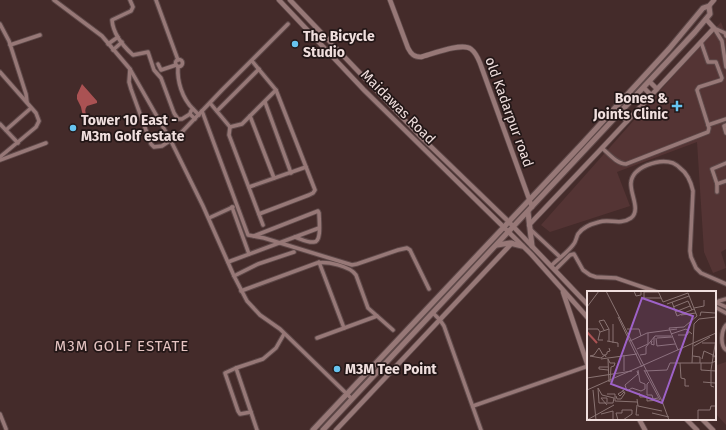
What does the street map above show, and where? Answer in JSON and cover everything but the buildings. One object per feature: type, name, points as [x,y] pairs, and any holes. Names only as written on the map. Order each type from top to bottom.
[{"type":"main road","points":[[313,430],[669,49],[703,8],[710,6],[710,14],[696,32],[323,430]]},
{"type":"main road","points":[[528,212],[532,246]]},
{"type":"main road","points":[[497,245],[512,243],[522,246]]},
{"type":"street","points":[[54,0],[102,36],[130,69],[171,141],[209,218],[234,276],[247,301],[352,399]]},
{"type":"street","points":[[130,0],[133,7],[131,11],[112,20],[114,30],[133,55],[148,52],[154,70],[161,78],[174,113],[178,119],[182,119],[190,114],[192,109]]},
{"type":"street","points":[[156,0],[178,60],[176,62],[179,84],[185,99],[192,109],[201,113],[235,206],[249,254]]},
{"type":"street","name":"Maidawas Road","points":[[279,0],[364,90],[522,246],[587,317]]},
{"type":"street","name":"Maidawas Road","points":[[290,0],[422,138],[514,227],[587,304]]},
{"type":"street","name":"old Kadarpur road","points":[[390,0],[408,48],[411,54],[416,57],[458,47],[466,46],[472,49],[480,63],[532,207]]},
{"type":"street","points":[[710,6],[714,0]]},
{"type":"street","points":[[706,19],[714,28],[723,44],[726,67]]},
{"type":"street","points":[[0,24],[10,45],[28,103]]},
{"type":"street","points":[[130,69],[129,82],[151,144],[154,147],[162,146],[180,134],[288,24]]},
{"type":"street","points":[[714,28],[726,36]]},
{"type":"street","points":[[560,258],[529,227],[714,28]]},
{"type":"street","points":[[10,45],[40,35]]},
{"type":"street","points":[[108,44],[118,37]]},
{"type":"street","points":[[113,50],[122,42]]},
{"type":"street","points":[[602,148],[623,165],[708,132],[708,125],[697,90],[698,88],[721,80],[722,78],[716,62],[708,62],[701,42]]},
{"type":"street","points":[[252,61],[276,90],[314,186],[313,193],[259,214]]},
{"type":"street","points":[[158,64],[161,70],[177,66]]},
{"type":"street","points":[[217,111],[259,69]]},
{"type":"street","points":[[0,72],[28,103],[38,117],[38,125],[0,159]]},
{"type":"street","points":[[650,82],[657,89]]},
{"type":"street","points":[[644,88],[651,95]]},
{"type":"street","points":[[230,127],[242,124],[276,90]]},
{"type":"street","points":[[265,102],[291,173]]},
{"type":"street","points":[[210,103],[230,127],[229,135],[263,225]]},
{"type":"street","points":[[6,130],[31,108]]},
{"type":"street","points":[[190,114],[195,119]]},
{"type":"street","points":[[619,114],[627,122]]},
{"type":"street","points":[[250,116],[274,178]]},
{"type":"street","points":[[708,125],[726,119]]},
{"type":"street","points":[[0,124],[18,143]]},
{"type":"street","points":[[726,125],[724,126],[726,133]]},
{"type":"street","points":[[0,159],[46,143]]},
{"type":"street","points":[[553,268],[560,258],[574,244],[581,231],[603,220],[617,223],[632,217],[635,211],[630,184],[633,176],[641,168],[658,162],[667,162],[674,163],[683,170],[692,186],[690,250],[694,264],[701,273],[726,284]]},
{"type":"street","points":[[717,192],[717,184],[712,168],[726,163]]},
{"type":"street","points":[[249,187],[306,167]]},
{"type":"street","points":[[717,184],[726,181]]},
{"type":"street","points":[[209,218],[235,206]]},
{"type":"street","points":[[235,206],[248,235],[264,238],[352,265],[407,248],[410,250],[429,289]]},
{"type":"street","points":[[253,236],[316,211],[319,213],[319,239],[312,243],[295,238]]},
{"type":"street","points":[[228,262],[319,228]]},
{"type":"street","points":[[336,430],[512,243]]},
{"type":"street","points":[[234,276],[258,264],[294,252]]},
{"type":"street","points":[[553,268],[570,255],[574,254],[583,270],[593,276],[616,278],[653,291]]},
{"type":"street","points":[[241,291],[319,262],[326,262],[353,270],[368,308],[392,330]]},
{"type":"street","points":[[319,262],[344,328]]},
{"type":"street","points":[[562,288],[587,363]]},
{"type":"street","points":[[716,305],[726,299]]},
{"type":"street","points":[[716,305],[726,307]]},
{"type":"street","points":[[716,305],[726,313]]},
{"type":"street","points":[[433,313],[440,320],[445,330],[481,430]]},
{"type":"street","points":[[317,338],[377,316]]},
{"type":"street","points":[[726,325],[723,330],[723,345],[726,350]]},
{"type":"street","points":[[251,412],[240,414],[224,373],[263,359],[276,348],[284,334]]},
{"type":"street","points":[[473,406],[587,366]]},
{"type":"street","points":[[236,368],[258,430]]},
{"type":"street","points":[[0,416],[6,429]]},
{"type":"street","points":[[640,420],[645,430]]},
{"type":"street","points":[[687,420],[697,430]]},
{"type":"street","points":[[703,420],[713,430]]},
{"type":"shaded area","points":[[721,22],[726,35],[726,127],[723,128],[726,136],[726,249],[721,252],[726,268],[713,273],[704,252],[697,142],[617,172],[630,206],[550,232],[541,225]]},
{"type":"shaded area","points":[[82,84],[97,101],[97,103],[87,106],[85,111],[93,123],[90,126],[86,122],[77,99],[77,95]]},
{"type":"shaded area","points":[[726,362],[726,425],[716,414],[717,365]]},
{"type":"place","name":"The Bicycle Studio","points":[[295,44]]},
{"type":"place","name":"Bones & Joints Clinic","points":[[677,106]]},
{"type":"place","name":"Tower 10 East - M3m Golf estate","points":[[73,128]]},
{"type":"place","name":"M3M Tee Point","points":[[337,369]]},
{"type":"district","name":"M3M GOLF ESTATE","points":[[122,346]]}]
